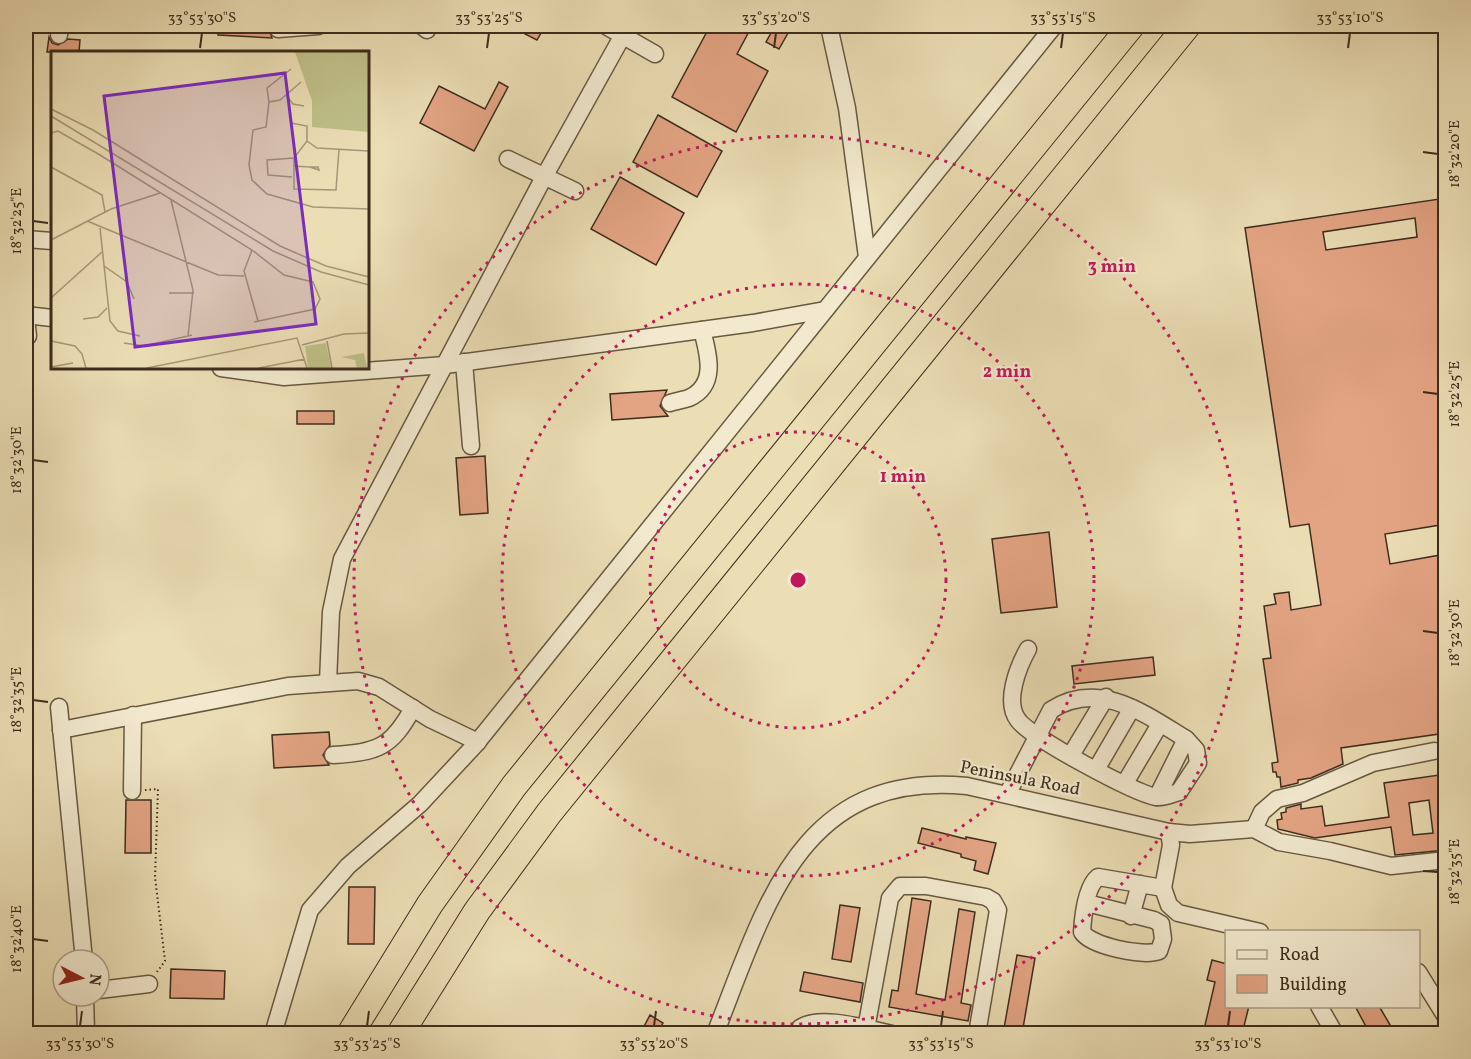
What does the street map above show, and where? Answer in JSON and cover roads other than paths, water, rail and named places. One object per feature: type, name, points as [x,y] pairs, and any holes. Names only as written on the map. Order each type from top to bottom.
[{"type":"highway","points":[[350,1034],[430,904],[514,786],[1129,26]]},
{"type":"highway","points":[[400,1034],[464,929],[542,821],[1187,26]]},
{"type":"highway","points":[[1084,154],[1196,26]]},
{"type":"street","points":[[278,29],[318,26]]},
{"type":"street","points":[[606,26],[625,30],[656,54]]},
{"type":"street","points":[[829,26],[847,108],[867,257]]},
{"type":"street","points":[[273,1034],[310,910],[348,866],[420,804],[478,742],[1054,26]]},
{"type":"street","points":[[328,681],[331,612],[342,560],[544,177],[625,30]]},
{"type":"street","points":[[508,159],[575,191]]},
{"type":"street","points":[[26,239],[51,241]]},
{"type":"street","points":[[232,369],[322,376],[446,365],[702,330],[825,310]]},
{"type":"street","points":[[28,336],[26,316],[51,318]]},
{"type":"street","points":[[670,403],[689,398],[706,382],[710,368],[702,330]]},
{"type":"street","points":[[464,362],[471,446]]},
{"type":"street","points":[[1008,793],[1037,736],[1051,710],[1060,704],[1106,698],[1132,708],[1186,739],[1157,797],[1125,783],[1037,736],[1018,720],[1013,708],[1020,664],[1028,650]]},
{"type":"street","points":[[61,730],[133,715],[200,705],[288,686],[328,681],[358,681],[379,687],[413,708],[478,742]]},
{"type":"street","points":[[1071,755],[1106,698]]},
{"type":"street","points":[[59,707],[83,948]]},
{"type":"street","points":[[333,755],[376,748],[393,740],[413,708]]},
{"type":"street","points":[[1097,768],[1132,708]]},
{"type":"street","points":[[132,791],[133,715]]},
{"type":"street","points":[[1125,783],[1160,724]]},
{"type":"street","points":[[1434,751],[1373,763],[1303,793],[1277,799],[1262,812],[1254,829],[1279,842],[1330,850],[1391,866],[1446,860]]},
{"type":"street","name":"Peninsula Road","points":[[715,1034],[777,885],[795,856],[824,827],[861,803],[908,787],[949,784],[1008,793],[1169,832],[1190,834],[1254,829]]},
{"type":"street","points":[[1169,832],[1171,845],[1163,888],[1169,905],[1178,913],[1251,930]]},
{"type":"street","points":[[1087,903],[1154,920],[1161,924],[1163,939],[1159,951],[1142,954],[1085,937],[1082,932],[1087,903],[1092,884],[1098,877],[1163,888]]},
{"type":"street","points":[[866,1029],[890,898],[900,886],[912,884],[986,897],[993,901],[998,910],[977,1034]]},
{"type":"street","points":[[1131,916],[1140,884]]},
{"type":"street","points":[[1420,974],[1446,1017]]},
{"type":"street","points":[[111,989],[149,984]]},
{"type":"street","points":[[85,1008],[86,1034]]},
{"type":"street","points":[[1320,1008],[1335,1034]]},
{"type":"street","points":[[799,1034],[800,1029],[806,1024],[819,1022],[892,1034]]}]
